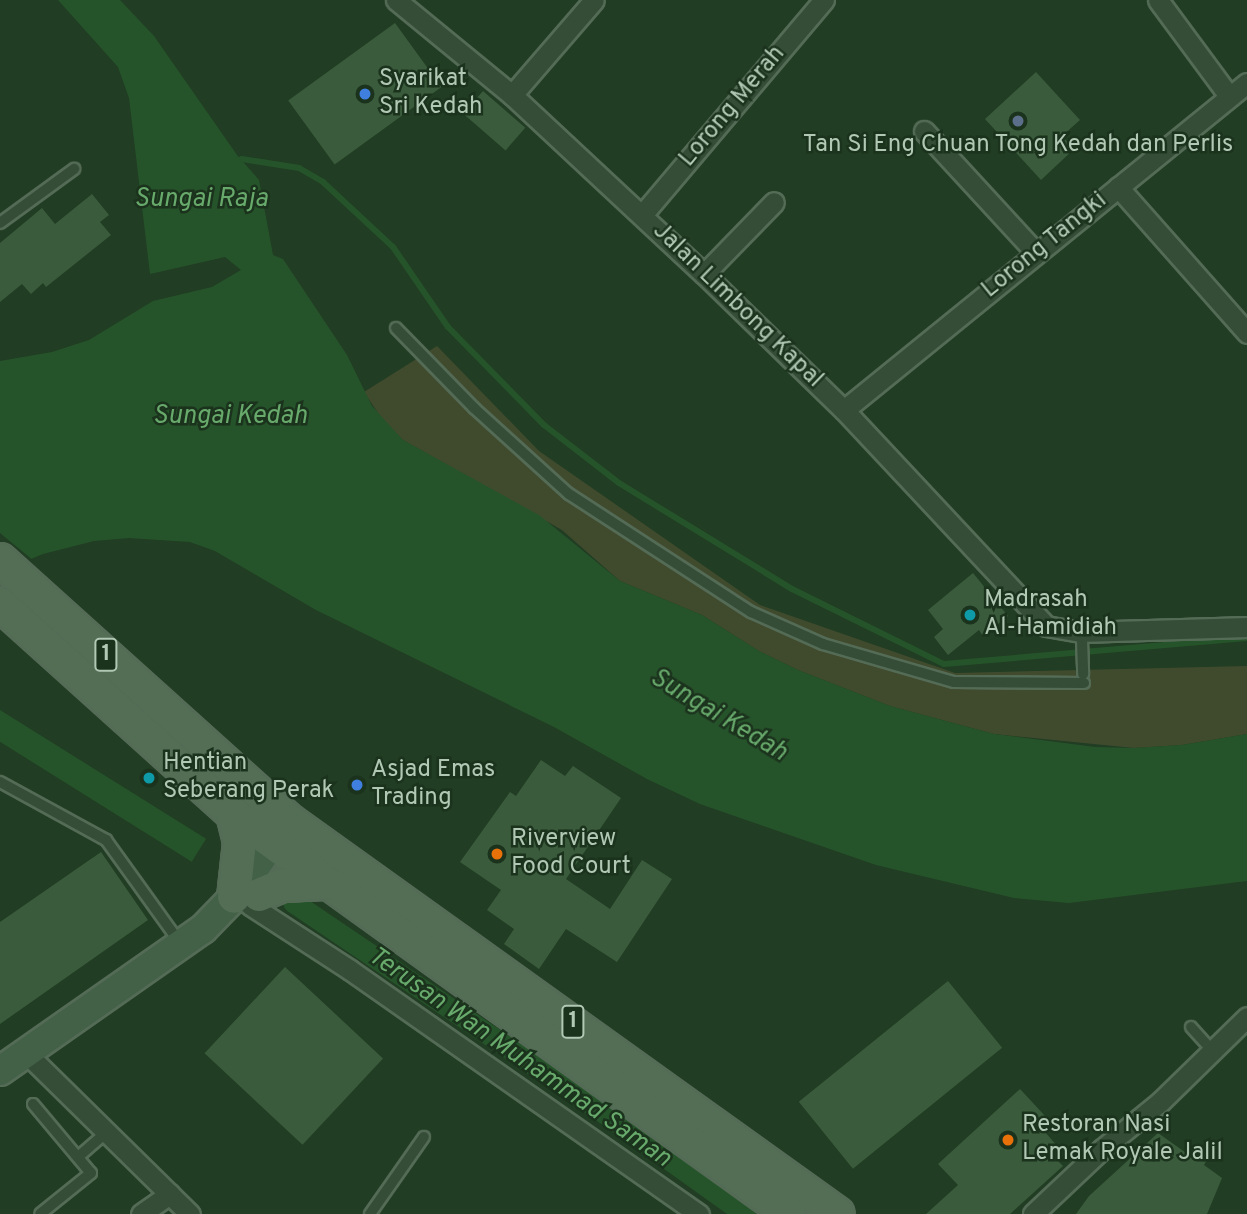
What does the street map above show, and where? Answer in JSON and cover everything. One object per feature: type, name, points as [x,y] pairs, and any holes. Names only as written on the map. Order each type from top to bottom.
[{"type":"main road","name":"1","points":[[0,560],[58,611],[289,838],[326,883],[789,1214]]},
{"type":"main road","name":"1","points":[[0,604],[233,814],[289,838],[838,1214]]},
{"type":"main road","points":[[233,814],[248,899],[283,885],[326,883]]},
{"type":"street","name":"Jalan Limbong Kapal","points":[[396,0],[512,94],[704,274],[844,410],[1037,620],[1058,630],[1247,627]]},
{"type":"street","points":[[512,94],[594,0]]},
{"type":"street","name":"Lorong Merah","points":[[642,215],[824,0]]},
{"type":"street","points":[[1158,0],[1240,92]]},
{"type":"street","name":"Lorong Tangki","points":[[844,410],[1035,253],[1240,92]]},
{"type":"street","points":[[924,131],[1035,253]]},
{"type":"street","points":[[1118,187],[1247,333]]},
{"type":"street","points":[[704,274],[774,202]]},
{"type":"street","points":[[0,1071],[248,899],[289,838]]},
{"type":"street","points":[[248,899],[699,1214]]},
{"type":"street","points":[[1033,1214],[1102,1149],[1161,1101],[1247,1017]]},
{"type":"street","points":[[25,1052],[190,1214]]},
{"type":"street","points":[[141,1214],[170,1194]]},
{"type":"lane","points":[[0,223],[74,169]]},
{"type":"lane","points":[[396,328],[474,408],[569,494],[751,612],[823,644],[954,682],[1083,678],[1082,640]]},
{"type":"lane","points":[[0,782],[106,840],[192,937]]},
{"type":"lane","points":[[1191,1027],[1212,1050]]},
{"type":"lane","points":[[33,1104],[92,1173],[40,1214]]},
{"type":"lane","points":[[79,1157],[106,1133]]},
{"type":"lane","points":[[370,1214],[424,1137]]},
{"type":"shaded area","points":[[437,346],[539,451],[760,605],[955,673],[1247,666],[1247,734],[1182,745],[1134,748],[994,734],[890,706],[798,670],[759,651],[702,615],[620,581],[562,530],[403,440],[384,422],[364,392]]},
{"type":"water","name":"Sungai Kedah","points":[[58,0],[120,0],[154,36],[237,155],[259,180],[273,255],[283,259],[347,355],[372,406],[403,440],[539,515],[620,581],[702,615],[759,651],[798,670],[890,706],[994,734],[1095,747],[1182,745],[1247,734],[1247,881],[1069,903],[1014,898],[876,865],[700,804],[647,779],[554,727],[316,610],[215,551],[190,542],[129,538],[94,541],[43,554],[0,572],[0,361],[52,352],[89,340],[153,301],[212,287],[241,270],[225,257],[150,274],[129,98],[118,67]]},
{"type":"water","points":[[0,710],[206,839],[192,862],[0,742]]},
{"type":"pier","points":[[0,533],[34,561],[0,576]]},
{"type":"building","name":"Syarikat Sri Kedah","points":[[395,23],[441,87],[335,164],[288,101]]},
{"type":"building","points":[[1036,72],[1080,120],[1062,136],[1074,149],[1041,180],[985,119]]},
{"type":"building","name":"Syarikat Sri Kedah","points":[[483,91],[525,128],[506,150],[463,114]]},
{"type":"building","points":[[92,194],[109,215],[100,222],[111,235],[46,287],[43,283],[31,294],[22,284],[0,302],[0,243],[42,208],[55,224]]},
{"type":"building","name":"Madrasah Al-Hamidiah","points":[[973,573],[1008,616],[983,636],[979,630],[948,655],[934,637],[943,629],[928,610]]},
{"type":"building","points":[[541,760],[565,776],[573,766],[621,798],[566,879],[610,909],[642,860],[672,879],[617,962],[566,929],[539,969],[504,944],[514,929],[487,910],[501,890],[460,862],[510,792],[516,796]]},
{"type":"building","points":[[101,852],[148,920],[0,1024],[0,922]]},
{"type":"building","points":[[285,967],[383,1058],[303,1145],[205,1053]]},
{"type":"building","points":[[948,981],[1002,1048],[853,1169],[799,1102]]},
{"type":"building","name":"Restoran Nasi Lemak Royale Jalil","points":[[1020,1089],[1046,1117],[1038,1124],[1065,1155],[1058,1161],[1063,1166],[1010,1214],[926,1214],[958,1185],[938,1164]]},
{"type":"building","points":[[1158,1133],[1189,1155],[1195,1146],[1209,1156],[1204,1165],[1222,1178],[1207,1214],[1076,1214],[1089,1196]]},
{"type":"waterway","points":[[237,161],[242,159],[299,168],[323,182],[393,247],[448,327],[544,425],[619,483],[792,589],[944,664],[1247,638]]},
{"type":"waterway","name":"Terusan Wan Muhammad Saman","points":[[293,902],[600,1110],[745,1214]]},
{"type":"place","name":"Syarikat Sri Kedah","points":[[365,94]]},
{"type":"place","name":"Tan Si Eng Chuan Tong Kedah dan Perlis","points":[[1018,121]]},
{"type":"place","name":"Madrasah Al-Hamidiah","points":[[970,615]]},
{"type":"place","name":"Hentian Seberang Perak","points":[[149,778]]},
{"type":"place","name":"Asjad Emas Trading","points":[[357,785]]},
{"type":"place","name":"Riverview Food Court","points":[[497,854]]},
{"type":"place","name":"Restoran Nasi Lemak Royale Jalil","points":[[1008,1140]]},
{"type":"water label","name":"Sungai Raja","points":[[201,200]]}]
